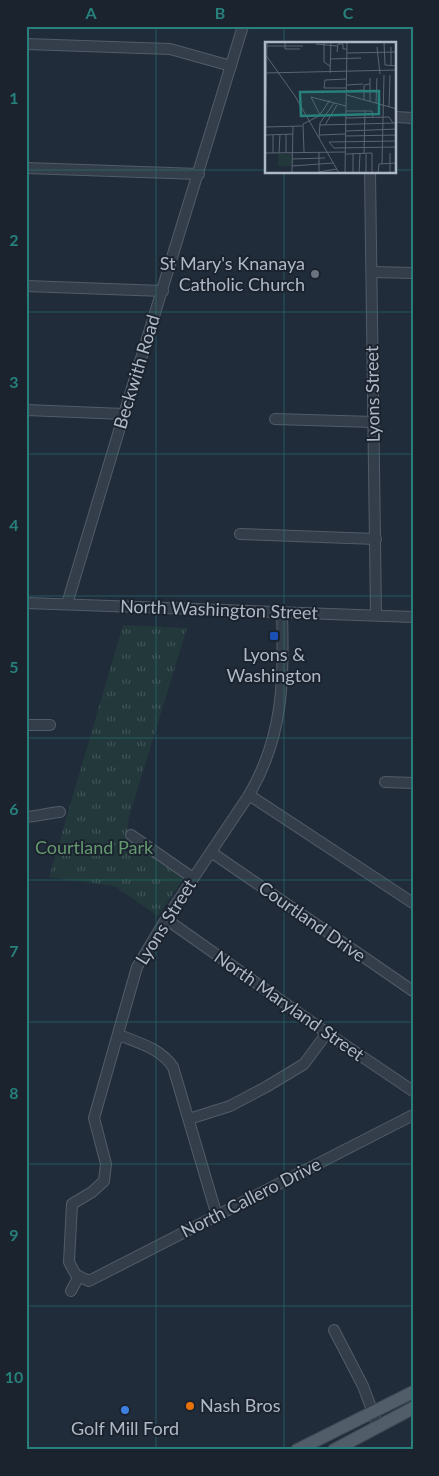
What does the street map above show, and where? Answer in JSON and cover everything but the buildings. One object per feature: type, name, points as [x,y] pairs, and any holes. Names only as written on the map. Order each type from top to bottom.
[{"type":"main road","points":[[297,1450],[413,1392]]},
{"type":"main road","points":[[334,1450],[413,1408]]},
{"type":"street","name":"Beckwith Road","points":[[67,604],[243,26]]},
{"type":"street","points":[[26,44],[170,49],[231,66]]},
{"type":"street","points":[[396,117],[413,118]]},
{"type":"street","points":[[26,168],[199,174]]},
{"type":"street","name":"Lyons Street","points":[[370,174],[376,615]]},
{"type":"street","points":[[372,272],[413,273]]},
{"type":"street","points":[[26,286],[162,291]]},
{"type":"street","points":[[26,410],[124,414]]},
{"type":"street","points":[[275,419],[374,422]]},
{"type":"street","points":[[240,534],[376,539]]},
{"type":"street","name":"North Washington Street","points":[[26,603],[413,617]]},
{"type":"street","name":"Lyons Street","points":[[79,1276],[76,1275],[69,1262],[72,1204],[92,1192],[104,1180],[106,1164],[94,1118],[137,967],[166,919],[261,774],[280,710],[283,663],[282,612]]},
{"type":"street","points":[[26,725],[50,725]]},
{"type":"street","points":[[385,782],[413,783]]},
{"type":"street","points":[[249,795],[413,903]]},
{"type":"street","points":[[26,816],[60,812]]},
{"type":"street","points":[[131,835],[193,878]]},
{"type":"street","name":"Courtland Drive","points":[[211,852],[413,991]]},
{"type":"street","name":"North Maryland Street","points":[[166,919],[326,1033],[413,1092]]},
{"type":"street","points":[[189,1119],[230,1106],[304,1064],[326,1033]]},
{"type":"street","points":[[118,1035],[153,1048],[167,1057],[173,1067],[217,1216]]},
{"type":"street","name":"North Callero Drive","points":[[79,1276],[89,1281],[413,1115]]},
{"type":"street","points":[[71,1291],[79,1276]]},
{"type":"street","points":[[334,1330],[363,1386],[378,1426]]},
{"type":"green space","name":"Courtland Park","points":[[123,625],[187,628],[129,817],[126,838],[184,878],[158,916],[114,886],[49,877]]},
{"type":"place","name":"St Mary's Knanaya Catholic Church","points":[[315,274]]},
{"type":"place","name":"Lyons & Washington","points":[[274,636]]},
{"type":"place","name":"Nash Bros","points":[[190,1406]]},
{"type":"place","name":"Golf Mill Ford","points":[[125,1410]]}]
